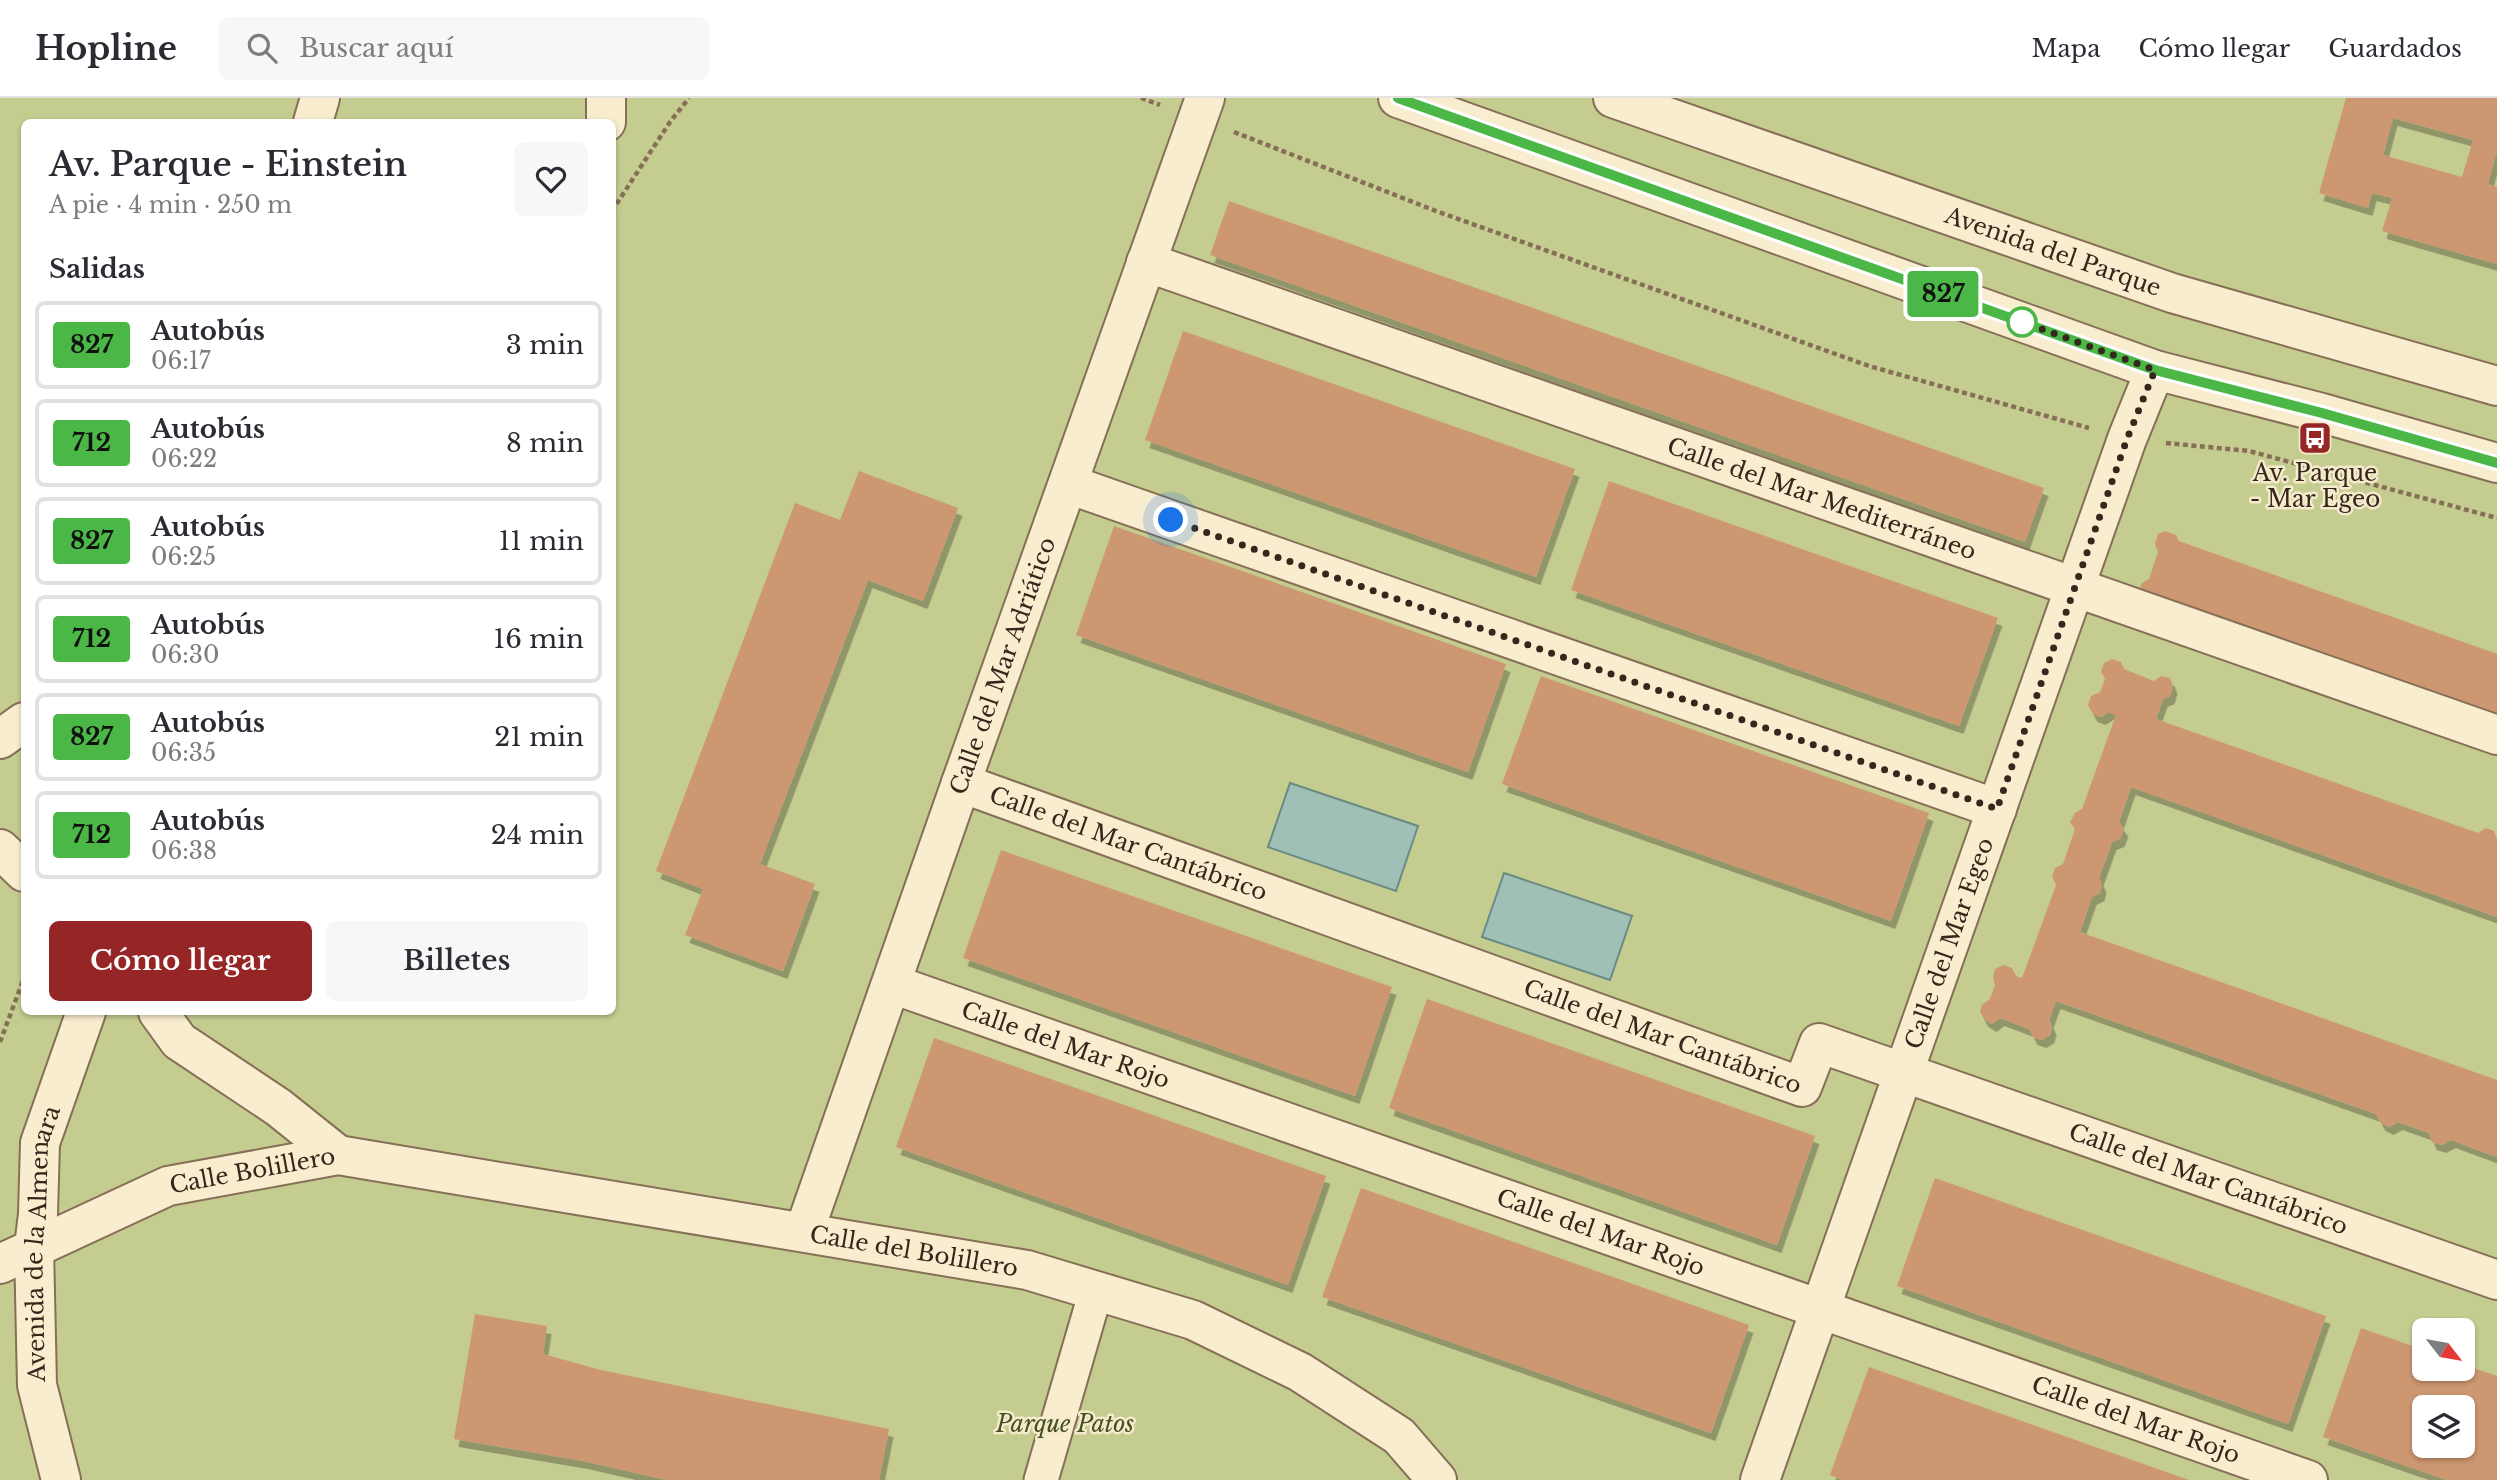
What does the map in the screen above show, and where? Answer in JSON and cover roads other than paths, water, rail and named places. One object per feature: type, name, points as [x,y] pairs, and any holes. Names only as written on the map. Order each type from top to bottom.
[{"type":"street","points":[[314,119],[320,98]]},
{"type":"street","points":[[606,98],[606,119]]},
{"type":"street","points":[[1398,98],[2155,370],[2322,413],[2497,463]]},
{"type":"street","name":"Avenida del Parque","points":[[1613,98],[2172,293],[2497,386]]},
{"type":"street","name":"Calle del Mar Adriático","points":[[804,1233],[1201,108]]},
{"type":"street","name":"Calle del Mar Mediterráneo","points":[[1146,262],[2497,735]]},
{"type":"street","name":"Calle del Mar Egeo","points":[[1760,1480],[2127,439],[2155,370]]},
{"type":"street","points":[[1068,484],[1997,809]]},
{"type":"street","points":[[0,739],[21,724]]},
{"type":"street","name":"Calle del Mar Cantábrico","points":[[961,783],[1802,1087],[1819,1043],[2497,1280]]},
{"type":"street","points":[[0,849],[21,869]]},
{"type":"street","name":"Calle del Mar Rojo","points":[[892,984],[2308,1480]]},
{"type":"street","name":"Avenida de la Almenara","points":[[61,1480],[37,1385],[34,1247],[40,1143],[85,1015]]},
{"type":"street","name":"Calle Bolillero","points":[[160,1015],[180,1041],[278,1107],[338,1155]]},
{"type":"street","name":"Calle del Bolillero","points":[[338,1155],[1027,1270],[1193,1320],[1300,1372],[1399,1436],[1437,1480]]},
{"type":"street","name":"Calle Bolillero","points":[[0,1265],[168,1186],[338,1155]]},
{"type":"street","points":[[1041,1480],[1096,1291]]},
{"type":"water","points":[[1290,783],[1418,826],[1396,891],[1268,847]]},
{"type":"water","points":[[1504,873],[1632,916],[1610,980],[1482,937]]},
{"type":"place","name":"Av. Parque - Mar Egeo","points":[[2315,438]]},
{"type":"park label","name":"Parque Patos","points":[[1065,1424]]}]
